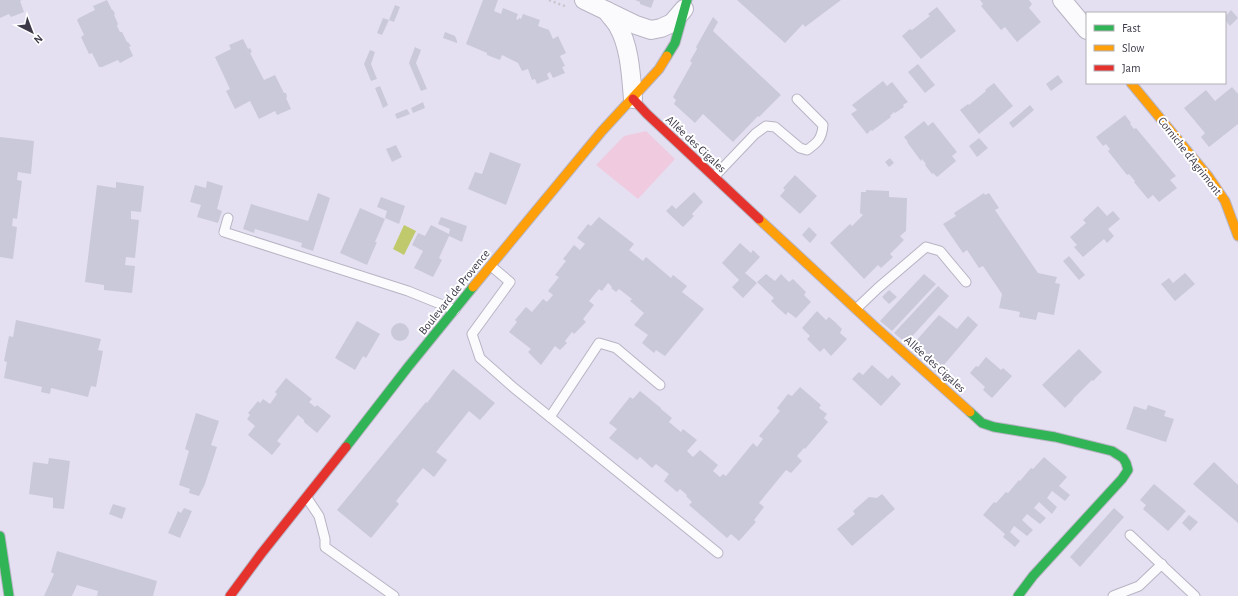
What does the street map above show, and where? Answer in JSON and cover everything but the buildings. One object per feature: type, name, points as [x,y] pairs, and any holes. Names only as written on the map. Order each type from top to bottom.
[{"type":"street","points":[[584,0],[636,26],[651,30],[661,28],[672,22],[685,5]]},
{"type":"street","points":[[1062,0],[1086,29]]},
{"type":"street","name":"Boulevard de Provence","points":[[230,596],[261,554],[307,498],[408,367],[602,131],[659,69],[675,43],[685,5]]},
{"type":"street","points":[[607,11],[618,27],[625,46],[630,65],[632,99]]},
{"type":"street","name":"Corniche d'Agrimont","points":[[1132,84],[1208,176],[1225,201],[1238,236]]},
{"type":"street","name":"Allée des Cigales","points":[[632,99],[856,309],[982,423],[994,427],[1056,437],[1112,451],[1120,455],[1127,463],[1128,470],[1122,479],[1033,576],[1018,596]]},
{"type":"street","points":[[0,536],[9,596]]},
{"type":"lane","points":[[714,177],[756,134],[766,126],[776,126],[800,148],[807,150],[816,144],[822,135],[823,125],[797,99]]},
{"type":"lane","points":[[228,218],[224,232],[408,291],[455,310]]},
{"type":"lane","points":[[856,309],[926,247],[940,251],[966,282]]},
{"type":"lane","points":[[491,266],[510,282],[472,334],[480,358],[514,388],[718,553]]},
{"type":"lane","points":[[550,417],[599,343],[616,348],[660,385]]},
{"type":"lane","points":[[307,498],[319,516],[325,540],[325,547],[394,596]]},
{"type":"lane","points":[[1130,535],[1195,596]]},
{"type":"lane","points":[[1113,596],[1139,586],[1162,564]]},
{"type":"path","points":[[549,0],[568,7]]},
{"type":"shaded area","points":[[646,131],[675,159],[638,199],[596,165],[624,136]]},
{"type":"shaded area","points":[[404,225],[416,231],[404,255],[393,249]]},
{"type":"traffic: fast","points":[[667,56],[675,43],[687,0]]},
{"type":"traffic: fast","points":[[346,447],[473,287]]},
{"type":"traffic: fast","points":[[970,412],[982,423],[994,427],[1055,437],[1112,451],[1123,458],[1128,470],[1122,479],[1033,576],[1018,596]]},
{"type":"traffic: fast","points":[[0,536],[9,596]]},
{"type":"traffic: slow","points":[[473,287],[602,131],[659,69],[667,56]]},
{"type":"traffic: slow","points":[[1132,84],[1208,176],[1225,201],[1238,236]]},
{"type":"traffic: slow","points":[[759,219],[872,324],[970,412]]},
{"type":"traffic: jam","points":[[633,99],[647,114],[759,219]]},
{"type":"traffic: jam","points":[[230,596],[261,554],[346,447]]}]
